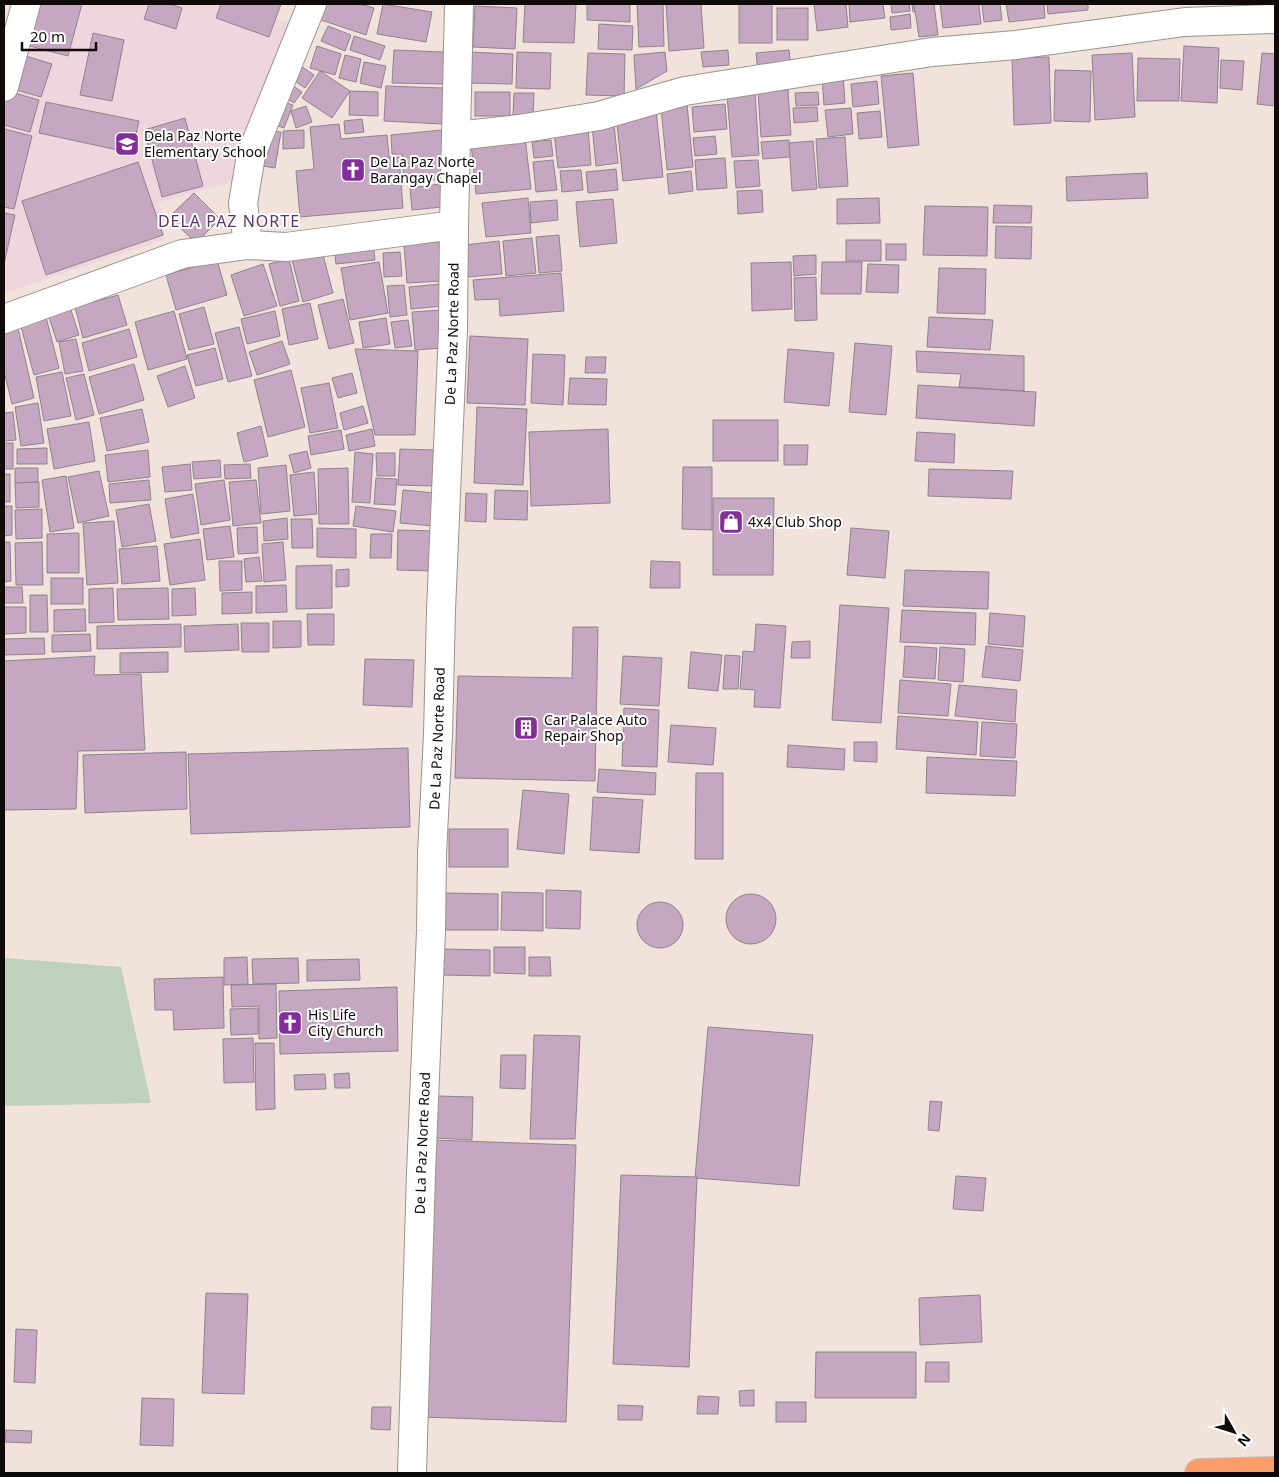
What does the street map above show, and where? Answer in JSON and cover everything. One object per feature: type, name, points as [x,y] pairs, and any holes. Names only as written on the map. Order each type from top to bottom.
[{"type":"highway","points":[[1199,1473],[1275,1471]]},
{"type":"street","points":[[4,87],[26,4]]},
{"type":"street","points":[[248,245],[243,203],[252,155],[312,4]]},
{"type":"street","name":"De La Paz Norte Road","points":[[412,1473],[432,854],[453,330],[459,4]]},
{"type":"street","points":[[456,136],[519,129],[599,116],[685,91],[932,52],[1016,44],[1185,22],[1275,19]]},
{"type":"street","points":[[4,319],[182,254],[248,245],[286,247],[454,225]]},
{"type":"shaded area","name":"Dela Paz Norte Elementary School","points":[[31,4],[228,4],[292,24],[237,181],[159,202],[166,239],[4,293],[4,106]]},
{"type":"green space","points":[[4,958],[121,967],[151,1103],[4,1106]]},
{"type":"building","points":[[32,4],[82,4],[68,56],[22,44]]},
{"type":"building","points":[[149,4],[170,4],[182,8],[176,29],[144,19]]},
{"type":"building","points":[[221,4],[281,4],[269,37],[216,18]]},
{"type":"building","points":[[320,4],[360,4],[374,8],[366,35],[315,18]]},
{"type":"building","points":[[383,4],[432,12],[426,42],[377,34]]},
{"type":"building","points":[[525,4],[576,4],[574,43],[523,42]]},
{"type":"building","points":[[587,4],[630,4],[630,22],[587,20]]},
{"type":"building","points":[[637,4],[663,4],[664,46],[639,47]]},
{"type":"building","points":[[666,4],[701,4],[704,48],[669,51]]},
{"type":"building","points":[[739,4],[772,4],[772,43],[739,43]]},
{"type":"building","points":[[814,4],[846,4],[848,27],[817,31]]},
{"type":"building","points":[[849,4],[883,4],[885,18],[850,22]]},
{"type":"building","points":[[891,4],[909,4],[910,11],[892,13]]},
{"type":"building","points":[[912,4],[933,4],[934,9],[913,12]]},
{"type":"building","points":[[914,4],[934,4],[938,35],[919,37]]},
{"type":"building","points":[[940,4],[979,4],[981,24],[943,28]]},
{"type":"building","points":[[982,4],[1000,4],[1002,20],[984,22]]},
{"type":"building","points":[[1006,4],[1044,4],[1045,18],[1009,22]]},
{"type":"building","points":[[1047,4],[1088,4],[1088,10],[1048,14]]},
{"type":"building","points":[[475,6],[517,8],[515,49],[473,47]]},
{"type":"building","points":[[777,8],[808,8],[808,40],[777,40]]},
{"type":"building","points":[[910,14],[911,28],[891,30],[890,17]]},
{"type":"building","points":[[599,24],[633,26],[632,50],[598,49]]},
{"type":"building","points":[[328,26],[351,35],[345,51],[321,41]]},
{"type":"building","points":[[93,33],[124,40],[112,101],[80,95]]},
{"type":"building","points":[[354,36],[385,46],[380,60],[350,50]]},
{"type":"building","points":[[317,46],[341,54],[335,75],[310,68]]},
{"type":"building","points":[[1184,46],[1219,48],[1217,103],[1181,101]]},
{"type":"building","points":[[394,50],[444,52],[443,84],[392,83]]},
{"type":"building","points":[[728,50],[729,65],[703,67],[701,52]]},
{"type":"building","points":[[789,50],[791,68],[758,72],[756,53]]},
{"type":"building","points":[[469,52],[513,54],[512,84],[467,83]]},
{"type":"building","points":[[517,52],[551,53],[550,89],[516,88]]},
{"type":"building","points":[[665,52],[667,71],[636,89],[634,55]]},
{"type":"building","points":[[16,53],[52,64],[41,97],[6,87]]},
{"type":"building","points":[[588,53],[625,54],[624,96],[586,95]]},
{"type":"building","points":[[1132,53],[1135,117],[1095,120],[1092,55]]},
{"type":"building","points":[[1262,53],[1275,54],[1275,106],[1257,104]]},
{"type":"building","points":[[345,55],[361,59],[356,82],[339,78]]},
{"type":"building","points":[[1049,57],[1051,123],[1014,125],[1012,58]]},
{"type":"building","points":[[1138,58],[1180,59],[1179,101],[1137,101]]},
{"type":"building","points":[[1221,60],[1244,61],[1242,90],[1220,88]]},
{"type":"building","points":[[364,62],[386,66],[381,88],[360,83]]},
{"type":"building","points":[[298,64],[314,75],[305,88],[289,77]]},
{"type":"building","points":[[1055,70],[1091,71],[1090,122],[1054,121]]},
{"type":"building","points":[[320,71],[350,91],[332,118],[302,98]]},
{"type":"building","points":[[913,73],[919,145],[888,148],[881,76]]},
{"type":"building","points":[[843,75],[845,103],[824,105],[822,77]]},
{"type":"building","points":[[877,81],[879,104],[853,107],[851,84]]},
{"type":"building","points":[[289,83],[302,92],[294,103],[281,95]]},
{"type":"building","points":[[386,86],[443,88],[442,124],[384,121]]},
{"type":"building","points":[[788,90],[791,135],[761,137],[758,92]]},
{"type":"building","points":[[7,91],[39,100],[30,132],[4,125],[4,101]]},
{"type":"building","points":[[350,91],[378,92],[378,116],[349,115]]},
{"type":"building","points":[[475,92],[510,92],[510,116],[475,116]]},
{"type":"building","points":[[818,92],[819,105],[796,106],[795,93]]},
{"type":"building","points":[[514,93],[534,93],[533,116],[513,115]]},
{"type":"building","points":[[755,93],[759,155],[732,157],[727,95]]},
{"type":"building","points":[[279,100],[293,105],[284,128],[269,123]]},
{"type":"building","points":[[46,102],[139,121],[132,153],[39,133]]},
{"type":"building","points":[[687,104],[693,167],[667,170],[661,107]]},
{"type":"building","points":[[725,104],[727,129],[694,132],[692,107]]},
{"type":"building","points":[[306,106],[312,122],[296,128],[291,111]]},
{"type":"building","points":[[817,107],[818,121],[794,123],[793,108]]},
{"type":"building","points":[[851,108],[853,134],[828,137],[825,110]]},
{"type":"building","points":[[656,110],[663,177],[623,181],[616,114]]},
{"type":"building","points":[[880,111],[882,137],[859,139],[857,113]]},
{"type":"building","points":[[185,118],[203,186],[162,197],[144,130]]},
{"type":"building","points":[[362,119],[364,132],[345,134],[344,121]]},
{"type":"building","name":"De La Paz Norte Barangay Chapel","points":[[339,124],[341,139],[387,135],[389,157],[399,157],[403,208],[300,217],[296,171],[314,169],[310,127]]},
{"type":"building","points":[[614,124],[618,163],[596,166],[592,126]]},
{"type":"building","points":[[4,129],[32,136],[14,209],[4,207]]},
{"type":"building","points":[[588,129],[591,165],[558,168],[554,132]]},
{"type":"building","points":[[264,130],[281,132],[275,168],[257,165]]},
{"type":"building","points":[[304,130],[304,148],[283,149],[283,131]]},
{"type":"building","points":[[442,130],[446,179],[404,182],[402,154],[392,154],[391,135]]},
{"type":"building","points":[[715,136],[717,154],[695,156],[693,138]]},
{"type":"building","points":[[525,137],[531,189],[476,194],[471,142]]},
{"type":"building","points":[[845,137],[848,186],[819,188],[816,139]]},
{"type":"building","points":[[551,140],[553,156],[534,158],[532,142]]},
{"type":"building","points":[[789,140],[790,157],[763,159],[761,142]]},
{"type":"building","points":[[813,141],[817,189],[792,191],[789,143]]},
{"type":"building","points":[[725,158],[727,188],[697,190],[695,160]]},
{"type":"building","points":[[553,160],[557,190],[536,192],[533,162]]},
{"type":"building","points":[[758,160],[760,186],[736,188],[734,161]]},
{"type":"building","points":[[138,162],[163,235],[46,275],[22,201]]},
{"type":"building","points":[[616,169],[618,190],[588,193],[586,172]]},
{"type":"building","points":[[581,170],[583,190],[562,192],[560,171]]},
{"type":"building","points":[[691,171],[693,191],[669,194],[667,174]]},
{"type":"building","points":[[1147,173],[1148,198],[1067,201],[1066,177]]},
{"type":"building","points":[[440,184],[442,207],[412,210],[410,188]]},
{"type":"building","points":[[762,190],[763,212],[738,214],[737,191]]},
{"type":"building","points":[[194,193],[220,219],[196,243],[169,217]]},
{"type":"building","points":[[528,198],[531,233],[486,237],[482,203]]},
{"type":"building","points":[[879,198],[880,223],[837,224],[837,199]]},
{"type":"building","points":[[613,199],[617,243],[580,247],[576,202]]},
{"type":"building","points":[[557,200],[558,220],[531,223],[530,202]]},
{"type":"building","points":[[994,205],[1032,206],[1031,223],[993,223]]},
{"type":"building","points":[[925,206],[988,207],[987,256],[923,255]]},
{"type":"building","points":[[4,213],[15,215],[4,264]]},
{"type":"building","points":[[996,226],[1032,227],[1031,259],[995,258]]},
{"type":"building","points":[[559,235],[562,271],[539,273],[536,237]]},
{"type":"building","points":[[532,238],[536,273],[506,276],[503,241]]},
{"type":"building","points":[[846,240],[881,240],[881,261],[846,261]]},
{"type":"building","points":[[499,241],[502,274],[468,277],[465,245]]},
{"type":"building","points":[[373,242],[375,260],[336,264],[334,247]]},
{"type":"building","points":[[440,242],[442,281],[407,283],[404,244]]},
{"type":"building","points":[[886,244],[906,244],[906,260],[886,260]]},
{"type":"building","points":[[322,251],[333,293],[303,302],[292,260]]},
{"type":"building","points":[[400,252],[402,276],[384,277],[383,253]]},
{"type":"building","points":[[816,255],[816,274],[794,276],[793,256]]},
{"type":"building","points":[[289,259],[299,301],[280,306],[269,264]]},
{"type":"building","points":[[217,260],[227,295],[176,310],[166,275]]},
{"type":"building","points":[[379,262],[388,313],[350,320],[341,268]]},
{"type":"building","points":[[791,262],[792,309],[752,311],[751,263]]},
{"type":"building","points":[[822,262],[862,262],[861,294],[821,294]]},
{"type":"building","points":[[263,264],[277,306],[244,316],[231,275]]},
{"type":"building","points":[[868,264],[899,265],[898,293],[866,292]]},
{"type":"building","points":[[939,268],[986,269],[985,314],[937,313]]},
{"type":"building","points":[[561,273],[564,311],[500,316],[499,299],[475,300],[473,280]]},
{"type":"building","points":[[816,277],[817,320],[795,321],[794,278]]},
{"type":"building","points":[[440,284],[442,306],[411,309],[409,287]]},
{"type":"building","points":[[404,285],[407,315],[390,317],[387,286]]},
{"type":"building","points":[[118,295],[127,325],[83,338],[75,307]]},
{"type":"building","points":[[343,299],[354,343],[329,349],[318,305]]},
{"type":"building","points":[[310,303],[318,339],[289,345],[282,309]]},
{"type":"building","points":[[70,307],[79,335],[57,342],[48,314]]},
{"type":"building","points":[[204,307],[214,344],[189,350],[179,314]]},
{"type":"building","points":[[441,310],[443,348],[415,350],[412,312]]},
{"type":"building","points":[[174,311],[187,359],[148,370],[135,322]]},
{"type":"building","points":[[275,311],[280,336],[247,344],[241,319]]},
{"type":"building","points":[[46,317],[59,368],[34,375],[20,323]]},
{"type":"building","points":[[929,317],[993,320],[990,350],[927,347]]},
{"type":"building","points":[[386,318],[390,344],[363,348],[359,322]]},
{"type":"building","points":[[408,320],[412,346],[395,348],[391,322]]},
{"type":"building","points":[[239,327],[252,376],[228,382],[215,333]]},
{"type":"building","points":[[18,328],[34,398],[12,404],[4,371],[4,331]]},
{"type":"building","points":[[129,329],[137,357],[89,371],[82,343]]},
{"type":"building","points":[[470,336],[528,339],[525,405],[467,403]]},
{"type":"building","points":[[76,339],[83,371],[65,374],[59,342]]},
{"type":"building","points":[[282,341],[290,364],[257,375],[249,352]]},
{"type":"building","points":[[855,343],[892,346],[886,415],[849,412]]},
{"type":"building","points":[[215,348],[223,379],[196,386],[187,355]]},
{"type":"building","points":[[355,349],[418,351],[415,435],[375,435]]},
{"type":"building","points":[[788,349],[834,353],[829,406],[784,402]]},
{"type":"building","points":[[916,351],[1024,356],[1024,391],[959,387],[961,374],[917,372]]},
{"type":"building","points":[[533,354],[565,355],[563,405],[531,403]]},
{"type":"building","points":[[586,357],[606,357],[605,373],[585,373]]},
{"type":"building","points":[[134,364],[144,400],[99,414],[89,377]]},
{"type":"building","points":[[185,366],[195,398],[168,407],[157,376]]},
{"type":"building","points":[[291,370],[305,427],[268,437],[254,380]]},
{"type":"building","points":[[62,372],[71,416],[44,421],[36,377]]},
{"type":"building","points":[[352,373],[357,393],[338,398],[332,378]]},
{"type":"building","points":[[84,374],[94,415],[76,420],[66,378]]},
{"type":"building","points":[[570,378],[607,379],[606,405],[568,404]]},
{"type":"building","points":[[329,383],[338,428],[310,433],[301,388]]},
{"type":"building","points":[[918,385],[1036,392],[1034,426],[916,418]]},
{"type":"building","points":[[38,403],[44,443],[21,446],[15,407]]},
{"type":"building","points":[[363,406],[368,423],[344,430],[340,413]]},
{"type":"building","points":[[477,407],[527,409],[523,485],[474,483]]},
{"type":"building","points":[[142,409],[149,442],[107,451],[100,418]]},
{"type":"building","points":[[13,412],[16,440],[4,441],[4,413]]},
{"type":"building","points":[[713,420],[778,420],[778,461],[713,461]]},
{"type":"building","points":[[89,422],[95,461],[54,469],[47,429]]},
{"type":"building","points":[[261,426],[268,456],[244,462],[237,433]]},
{"type":"building","points":[[372,429],[375,446],[349,451],[346,435]]},
{"type":"building","points":[[608,429],[610,503],[531,506],[529,432]]},
{"type":"building","points":[[341,430],[344,449],[311,455],[308,436]]},
{"type":"building","points":[[917,432],[955,434],[954,463],[915,461]]},
{"type":"building","points":[[4,443],[13,443],[13,469],[4,469]]},
{"type":"building","points":[[784,445],[808,445],[807,465],[784,465]]},
{"type":"building","points":[[47,448],[47,464],[17,464],[17,449]]},
{"type":"building","points":[[400,449],[436,450],[434,486],[398,485]]},
{"type":"building","points":[[148,450],[150,477],[108,482],[105,455]]},
{"type":"building","points":[[307,451],[311,468],[294,473],[289,455]]},
{"type":"building","points":[[355,452],[373,454],[370,503],[352,502]]},
{"type":"building","points":[[376,453],[395,453],[395,476],[377,476]]},
{"type":"building","points":[[220,460],[221,477],[194,479],[192,462]]},
{"type":"building","points":[[190,464],[192,490],[165,492],[162,467]]},
{"type":"building","points":[[250,464],[251,478],[225,479],[224,465]]},
{"type":"building","points":[[286,465],[290,511],[261,514],[258,468]]},
{"type":"building","points":[[683,467],[712,467],[712,530],[682,529]]},
{"type":"building","points":[[15,468],[38,468],[38,482],[15,483]]},
{"type":"building","points":[[348,468],[349,524],[319,524],[318,469]]},
{"type":"building","points":[[929,469],[1013,471],[1011,499],[928,496]]},
{"type":"building","points":[[99,471],[109,516],[78,523],[68,477]]},
{"type":"building","points":[[314,472],[317,514],[294,516],[290,475]]},
{"type":"building","points":[[4,474],[10,474],[10,502],[4,502]]},
{"type":"building","points":[[66,476],[74,528],[50,532],[42,480]]},
{"type":"building","points":[[376,478],[397,479],[395,505],[374,504]]},
{"type":"building","points":[[149,480],[151,500],[110,503],[109,484]]},
{"type":"building","points":[[224,480],[230,520],[201,525],[195,484]]},
{"type":"building","points":[[256,480],[261,523],[233,526],[229,482]]},
{"type":"building","points":[[39,482],[39,507],[16,508],[15,483]]},
{"type":"building","points":[[403,490],[435,493],[432,526],[400,523]]},
{"type":"building","points":[[495,490],[528,491],[527,520],[494,519]]},
{"type":"building","points":[[466,493],[487,494],[486,522],[465,521]]},
{"type":"building","points":[[193,494],[199,533],[171,538],[165,499]]},
{"type":"building","points":[[713,498],[774,498],[773,575],[713,575]]},
{"type":"building","points":[[149,504],[156,541],[122,547],[116,510]]},
{"type":"building","points":[[4,506],[12,506],[12,535],[4,536]]},
{"type":"building","points":[[356,506],[396,511],[393,532],[353,526]]},
{"type":"building","points":[[42,509],[42,538],[16,539],[15,510]]},
{"type":"building","points":[[287,518],[288,539],[264,541],[263,521]]},
{"type":"building","points":[[291,519],[312,519],[313,548],[292,548]]},
{"type":"building","points":[[114,521],[118,583],[87,585],[83,523]]},
{"type":"building","points":[[230,526],[234,557],[207,560],[203,529]]},
{"type":"building","points":[[257,527],[258,553],[238,554],[237,528]]},
{"type":"building","points":[[317,528],[356,529],[356,558],[317,557]]},
{"type":"building","points":[[851,528],[889,531],[885,578],[847,575]]},
{"type":"building","points":[[398,530],[434,531],[433,571],[397,570]]},
{"type":"building","points":[[79,533],[79,573],[47,573],[47,534]]},
{"type":"building","points":[[371,534],[392,534],[391,558],[370,558]]},
{"type":"building","points":[[200,539],[205,580],[170,585],[164,544]]},
{"type":"building","points":[[4,542],[10,542],[11,581],[4,582]]},
{"type":"building","points":[[42,542],[43,585],[16,585],[15,543]]},
{"type":"building","points":[[283,542],[286,580],[264,582],[262,544]]},
{"type":"building","points":[[157,546],[160,581],[122,584],[119,549]]},
{"type":"building","points":[[259,557],[262,581],[246,582],[244,559]]},
{"type":"building","points":[[219,561],[242,561],[242,590],[220,591]]},
{"type":"building","points":[[651,561],[680,562],[680,588],[650,588]]},
{"type":"building","points":[[332,565],[332,608],[296,609],[296,566]]},
{"type":"building","points":[[349,569],[349,586],[336,587],[336,570]]},
{"type":"building","points":[[905,570],[989,572],[988,609],[903,606]]},
{"type":"building","points":[[51,578],[83,578],[83,604],[51,604]]},
{"type":"building","points":[[286,585],[287,612],[256,613],[256,586]]},
{"type":"building","points":[[4,587],[22,587],[23,603],[4,603]]},
{"type":"building","points":[[113,588],[114,622],[89,623],[89,589]]},
{"type":"building","points":[[168,588],[169,619],[118,620],[117,589]]},
{"type":"building","points":[[195,588],[196,615],[172,616],[172,589]]},
{"type":"building","points":[[252,592],[252,613],[222,614],[222,593]]},
{"type":"building","points":[[30,595],[47,595],[48,632],[30,632]]},
{"type":"building","points":[[840,605],[889,608],[881,723],[832,720]]},
{"type":"building","points":[[4,607],[26,607],[26,633],[4,634]]},
{"type":"building","points":[[85,609],[86,631],[54,632],[54,610]]},
{"type":"building","points":[[902,610],[976,613],[975,645],[900,642]]},
{"type":"building","points":[[990,613],[1025,616],[1023,647],[988,644]]},
{"type":"building","points":[[307,614],[334,614],[334,645],[308,645]]},
{"type":"building","points":[[273,621],[301,621],[301,647],[273,648]]},
{"type":"building","points":[[241,623],[269,623],[269,652],[242,652]]},
{"type":"building","points":[[181,624],[181,647],[97,649],[97,626]]},
{"type":"building","points":[[238,624],[239,650],[185,652],[184,626]]},
{"type":"building","points":[[756,624],[786,626],[780,708],[754,707],[755,690],[740,689],[743,651],[754,652]]},
{"type":"building","name":"Car Palace Auto Repair Shop","points":[[573,627],[598,627],[595,781],[455,778],[458,676],[572,678]]},
{"type":"building","points":[[90,634],[91,651],[52,652],[52,635]]},
{"type":"building","points":[[44,638],[45,654],[4,655],[4,639]]},
{"type":"building","points":[[810,641],[810,658],[791,658],[792,642]]},
{"type":"building","points":[[905,646],[937,648],[935,679],[903,677]]},
{"type":"building","points":[[986,646],[1023,650],[1020,681],[982,677]]},
{"type":"building","points":[[940,647],[965,649],[963,682],[938,680]]},
{"type":"building","points":[[168,652],[168,672],[120,673],[120,653]]},
{"type":"building","points":[[691,652],[722,655],[718,691],[688,688]]},
{"type":"building","points":[[725,655],[740,656],[738,689],[723,689]]},
{"type":"building","points":[[95,656],[94,675],[141,674],[145,750],[78,751],[76,809],[4,810],[4,661]]},
{"type":"building","points":[[623,656],[662,658],[659,706],[620,704]]},
{"type":"building","points":[[365,659],[414,660],[412,707],[363,705]]},
{"type":"building","points":[[900,680],[951,684],[948,716],[898,713]]},
{"type":"building","points":[[959,685],[1017,690],[1015,722],[955,716]]},
{"type":"building","points":[[624,708],[659,710],[657,767],[622,766]]},
{"type":"building","points":[[898,716],[978,722],[976,755],[896,749]]},
{"type":"building","points":[[982,722],[1017,724],[1015,758],[980,756]]},
{"type":"building","points":[[671,725],[716,728],[713,765],[668,762]]},
{"type":"building","points":[[854,742],[877,742],[877,762],[854,761]]},
{"type":"building","points":[[788,745],[845,749],[844,770],[787,767]]},
{"type":"building","points":[[408,748],[410,827],[191,834],[188,754]]},
{"type":"building","points":[[186,752],[187,809],[85,813],[83,755]]},
{"type":"building","points":[[927,757],[1017,761],[1015,796],[926,793]]},
{"type":"building","points":[[599,769],[656,773],[655,795],[597,792]]},
{"type":"building","points":[[696,773],[723,773],[723,859],[695,859]]},
{"type":"building","points":[[523,790],[569,794],[564,854],[517,849]]},
{"type":"building","points":[[593,797],[643,800],[639,853],[590,850]]},
{"type":"building","points":[[449,829],[508,829],[508,867],[449,867]]},
{"type":"building","points":[[546,890],[581,891],[580,929],[546,928]]},
{"type":"building","points":[[502,892],[543,893],[543,931],[501,930]]},
{"type":"building","points":[[446,893],[498,894],[498,930],[445,930]]},
{"type":"building","points":[[751,894],[760,896],[771,905],[776,919],[774,928],[765,939],[751,944],[742,942],[731,933],[726,919],[728,910],[737,899]]},
{"type":"building","points":[[656,902],[664,902],[673,906],[679,912],[683,925],[679,938],[673,944],[664,948],[656,948],[647,944],[641,938],[637,929],[637,921],[641,912],[647,906]]},
{"type":"building","points":[[494,947],[525,947],[525,974],[494,973]]},
{"type":"building","points":[[443,949],[490,950],[490,976],[443,975]]},
{"type":"building","points":[[247,957],[248,984],[224,985],[224,958]]},
{"type":"building","points":[[529,957],[550,957],[551,976],[529,976]]},
{"type":"building","points":[[298,958],[299,983],[253,984],[252,959]]},
{"type":"building","points":[[359,959],[360,980],[307,981],[307,960]]},
{"type":"building","points":[[223,977],[224,1028],[174,1030],[173,1010],[155,1010],[154,979]]},
{"type":"building","points":[[276,984],[277,1038],[259,1039],[259,1006],[232,1007],[231,985]]},
{"type":"building","points":[[397,987],[398,1051],[280,1054],[279,991]]},
{"type":"building","points":[[258,1008],[258,1034],[231,1035],[230,1009]]},
{"type":"building","points":[[708,1027],[813,1035],[799,1186],[695,1178]]},
{"type":"building","points":[[534,1035],[580,1036],[575,1139],[530,1139]]},
{"type":"building","points":[[253,1038],[254,1082],[224,1083],[223,1039]]},
{"type":"building","points":[[255,1043],[274,1043],[275,1109],[256,1110]]},
{"type":"building","points":[[501,1055],[526,1055],[525,1089],[500,1088]]},
{"type":"building","points":[[349,1073],[350,1088],[335,1088],[334,1074]]},
{"type":"building","points":[[325,1074],[326,1089],[295,1090],[294,1075]]},
{"type":"building","points":[[438,1096],[473,1097],[472,1140],[436,1138]]},
{"type":"building","points":[[930,1101],[942,1102],[939,1131],[928,1130]]},
{"type":"building","points":[[432,1140],[576,1145],[566,1422],[422,1417]]},
{"type":"building","points":[[621,1175],[697,1177],[689,1367],[613,1364]]},
{"type":"building","points":[[956,1176],[986,1178],[983,1211],[953,1209]]},
{"type":"building","points":[[206,1293],[248,1294],[244,1394],[202,1393]]},
{"type":"building","points":[[980,1295],[982,1342],[920,1345],[919,1298]]},
{"type":"building","points":[[16,1329],[37,1330],[35,1383],[14,1382]]},
{"type":"building","points":[[816,1352],[916,1352],[916,1398],[815,1398]]},
{"type":"building","points":[[926,1362],[949,1362],[949,1382],[925,1382]]},
{"type":"building","points":[[754,1390],[754,1406],[740,1406],[739,1391]]},
{"type":"building","points":[[698,1396],[719,1397],[718,1414],[697,1414]]},
{"type":"building","points":[[142,1398],[174,1399],[173,1446],[140,1445]]},
{"type":"building","points":[[776,1402],[806,1402],[806,1422],[776,1422]]},
{"type":"building","points":[[618,1405],[643,1406],[642,1420],[618,1420]]},
{"type":"building","points":[[372,1407],[391,1407],[390,1430],[371,1429]]},
{"type":"building","points":[[5,1430],[32,1431],[31,1443],[5,1442]]},
{"type":"place","name":"Dela Paz Norte Elementary School","points":[[127,144]]},
{"type":"place","name":"De La Paz Norte Barangay Chapel","points":[[353,170]]},
{"type":"place","name":"4x4 Club Shop","points":[[731,522]]},
{"type":"place","name":"Car Palace Auto Repair Shop","points":[[526,728]]},
{"type":"place","name":"His Life City Church","points":[[290,1023]]},
{"type":"district","name":"DELA PAZ NORTE","points":[[229,221]]}]
